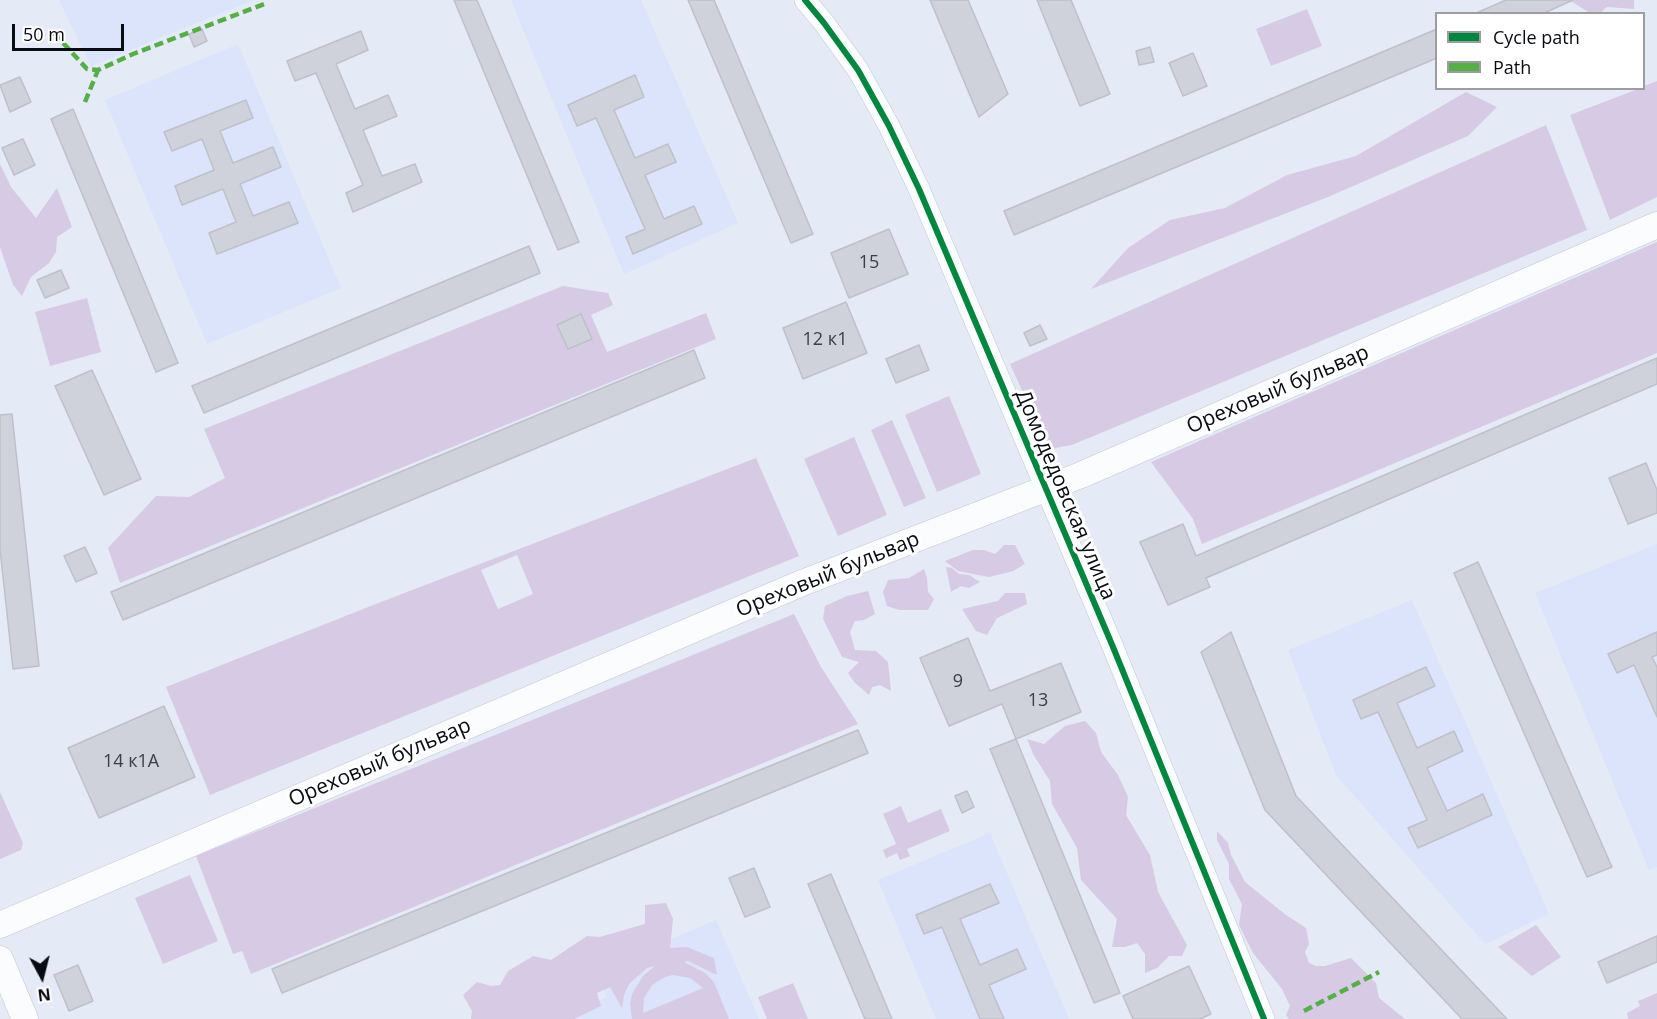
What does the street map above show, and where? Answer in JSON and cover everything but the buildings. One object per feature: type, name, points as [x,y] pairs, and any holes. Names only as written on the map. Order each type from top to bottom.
[{"type":"main road","name":"Ореховый бульвар","points":[[0,925],[802,584],[1046,489],[1657,225]]},
{"type":"main road","points":[[0,959],[25,1019]]},
{"type":"street","name":"Домодедовская улица","points":[[805,0],[858,70],[889,126],[919,189],[1117,658],[1264,1019]]},
{"type":"shaded area","points":[[59,0],[254,0],[91,66]]},
{"type":"shaded area","points":[[511,0],[641,0],[738,223],[624,274]]},
{"type":"shaded area","points":[[1569,0],[1634,0],[1634,9],[1607,7],[1601,12],[1588,12]]},
{"type":"shaded area","points":[[1307,9],[1322,46],[1271,66],[1256,29]]},
{"type":"shaded area","points":[[238,44],[341,288],[207,344],[105,100]]},
{"type":"shaded area","points":[[1657,81],[1657,197],[1610,220],[1570,115],[1635,90],[1645,90],[1645,86]]},
{"type":"shaded area","points":[[1466,92],[1497,107],[1468,136],[1328,197],[1091,289],[1128,248],[1170,220],[1225,208],[1287,175],[1356,156]]},
{"type":"shaded area","points":[[1546,125],[1587,230],[1072,445],[1049,449],[1010,364]]},
{"type":"shaded area","points":[[0,164],[11,187],[36,218],[57,188],[72,227],[57,237],[56,252],[49,263],[31,277],[22,296],[13,285],[0,247]]},
{"type":"shaded area","points":[[1657,242],[1657,353],[1202,544],[1193,519],[1151,462]]},
{"type":"shaded area","points":[[563,286],[608,293],[613,305],[591,315],[607,352],[706,313],[716,339],[120,583],[108,548],[156,496],[189,497],[225,478],[204,429]]},
{"type":"shaded area","points":[[87,298],[101,352],[50,366],[35,312]]},
{"type":"shaded area","points":[[949,396],[981,474],[937,492],[905,415]]},
{"type":"shaded area","points":[[892,420],[926,498],[904,507],[871,430]]},
{"type":"shaded area","points":[[854,437],[887,515],[838,536],[804,459]]},
{"type":"shaded area","points":[[756,458],[799,556],[210,795],[166,687]],"holes":[[[517,555],[533,594],[498,609],[481,570]]]},
{"type":"shaded area","points":[[1657,544],[1657,867],[1649,870],[1535,593]]},
{"type":"shaded area","points":[[1004,545],[1015,545],[1025,564],[1013,571],[989,577],[958,571],[945,561],[973,550],[984,550],[995,554]]},
{"type":"shaded area","points":[[946,567],[952,568],[959,574],[969,575],[980,582],[969,588],[961,586],[951,592]]},
{"type":"shaded area","points":[[924,569],[928,592],[934,599],[928,610],[899,610],[887,606],[883,592],[888,580],[909,578]]},
{"type":"shaded area","points":[[868,591],[875,614],[864,620],[855,621],[850,632],[855,650],[876,651],[888,662],[891,691],[880,685],[872,687],[869,695],[854,682],[848,673],[859,662],[842,657],[823,619],[825,606],[847,596]]},
{"type":"shaded area","points":[[1005,593],[1025,593],[1027,604],[997,618],[987,635],[976,631],[962,609],[998,601]]},
{"type":"shaded area","points":[[1412,600],[1549,914],[1485,944],[1336,775],[1288,650]]},
{"type":"shaded area","points":[[794,614],[821,667],[858,724],[251,974],[242,951],[233,954],[196,856]]},
{"type":"shaded area","points":[[1085,721],[1096,733],[1101,752],[1118,775],[1128,797],[1126,815],[1150,855],[1158,892],[1187,945],[1182,956],[1169,956],[1157,968],[1145,973],[1145,954],[1137,943],[1125,947],[1112,947],[1117,919],[1081,880],[1077,848],[1052,804],[1050,781],[1033,754],[1027,739],[1044,744],[1065,726]]},
{"type":"shaded area","points":[[0,792],[23,843],[21,850],[0,859]]},
{"type":"shaded area","points":[[901,806],[908,823],[941,809],[950,831],[907,849],[910,856],[900,860],[897,853],[886,858],[883,850],[896,844],[883,814]]},
{"type":"shaded area","points":[[1217,831],[1228,843],[1231,855],[1245,882],[1306,928],[1309,944],[1305,952],[1309,963],[1325,966],[1351,958],[1376,983],[1379,998],[1405,1019],[1289,1019],[1286,1015],[1290,1006],[1282,989],[1253,953],[1239,925],[1242,904],[1229,879],[1229,864],[1217,840]]},
{"type":"shaded area","points":[[990,833],[1069,1019],[936,1019],[878,880]]},
{"type":"shaded area","points":[[190,875],[218,941],[163,964],[135,898]]},
{"type":"shaded area","points":[[666,903],[673,919],[670,948],[687,947],[714,958],[717,975],[688,961],[684,962],[705,973],[714,982],[729,1019],[632,1019],[630,1004],[632,994],[643,976],[655,966],[647,968],[629,984],[622,1008],[610,987],[597,993],[601,1006],[574,1019],[471,1019],[472,1011],[463,995],[477,982],[491,986],[500,985],[508,971],[533,956],[551,960],[587,936],[600,937],[645,924],[645,905]],"holes":[[[673,975],[690,978],[703,988],[643,1013],[644,998],[652,985]]]},
{"type":"shaded area","points":[[716,920],[759,1019],[554,1019],[607,997],[596,972]]},
{"type":"shaded area","points":[[1536,925],[1561,957],[1532,976],[1498,947]]},
{"type":"shaded area","points":[[793,983],[808,1019],[767,1019],[758,997]]},
{"type":"shaded area","points":[[1657,993],[1657,1019],[1628,1019],[1627,1013],[1640,1006],[1638,1001]]},
{"type":"marked path","points":[[54,33],[87,69],[98,70],[133,54],[267,3]]},
{"type":"marked path","points":[[85,102],[98,70]]},
{"type":"marked path","points":[[1304,1011],[1379,972]]},
{"type":"cycle path","points":[[805,0],[858,70],[889,126],[919,189],[1113,647],[1264,1019]]}]
